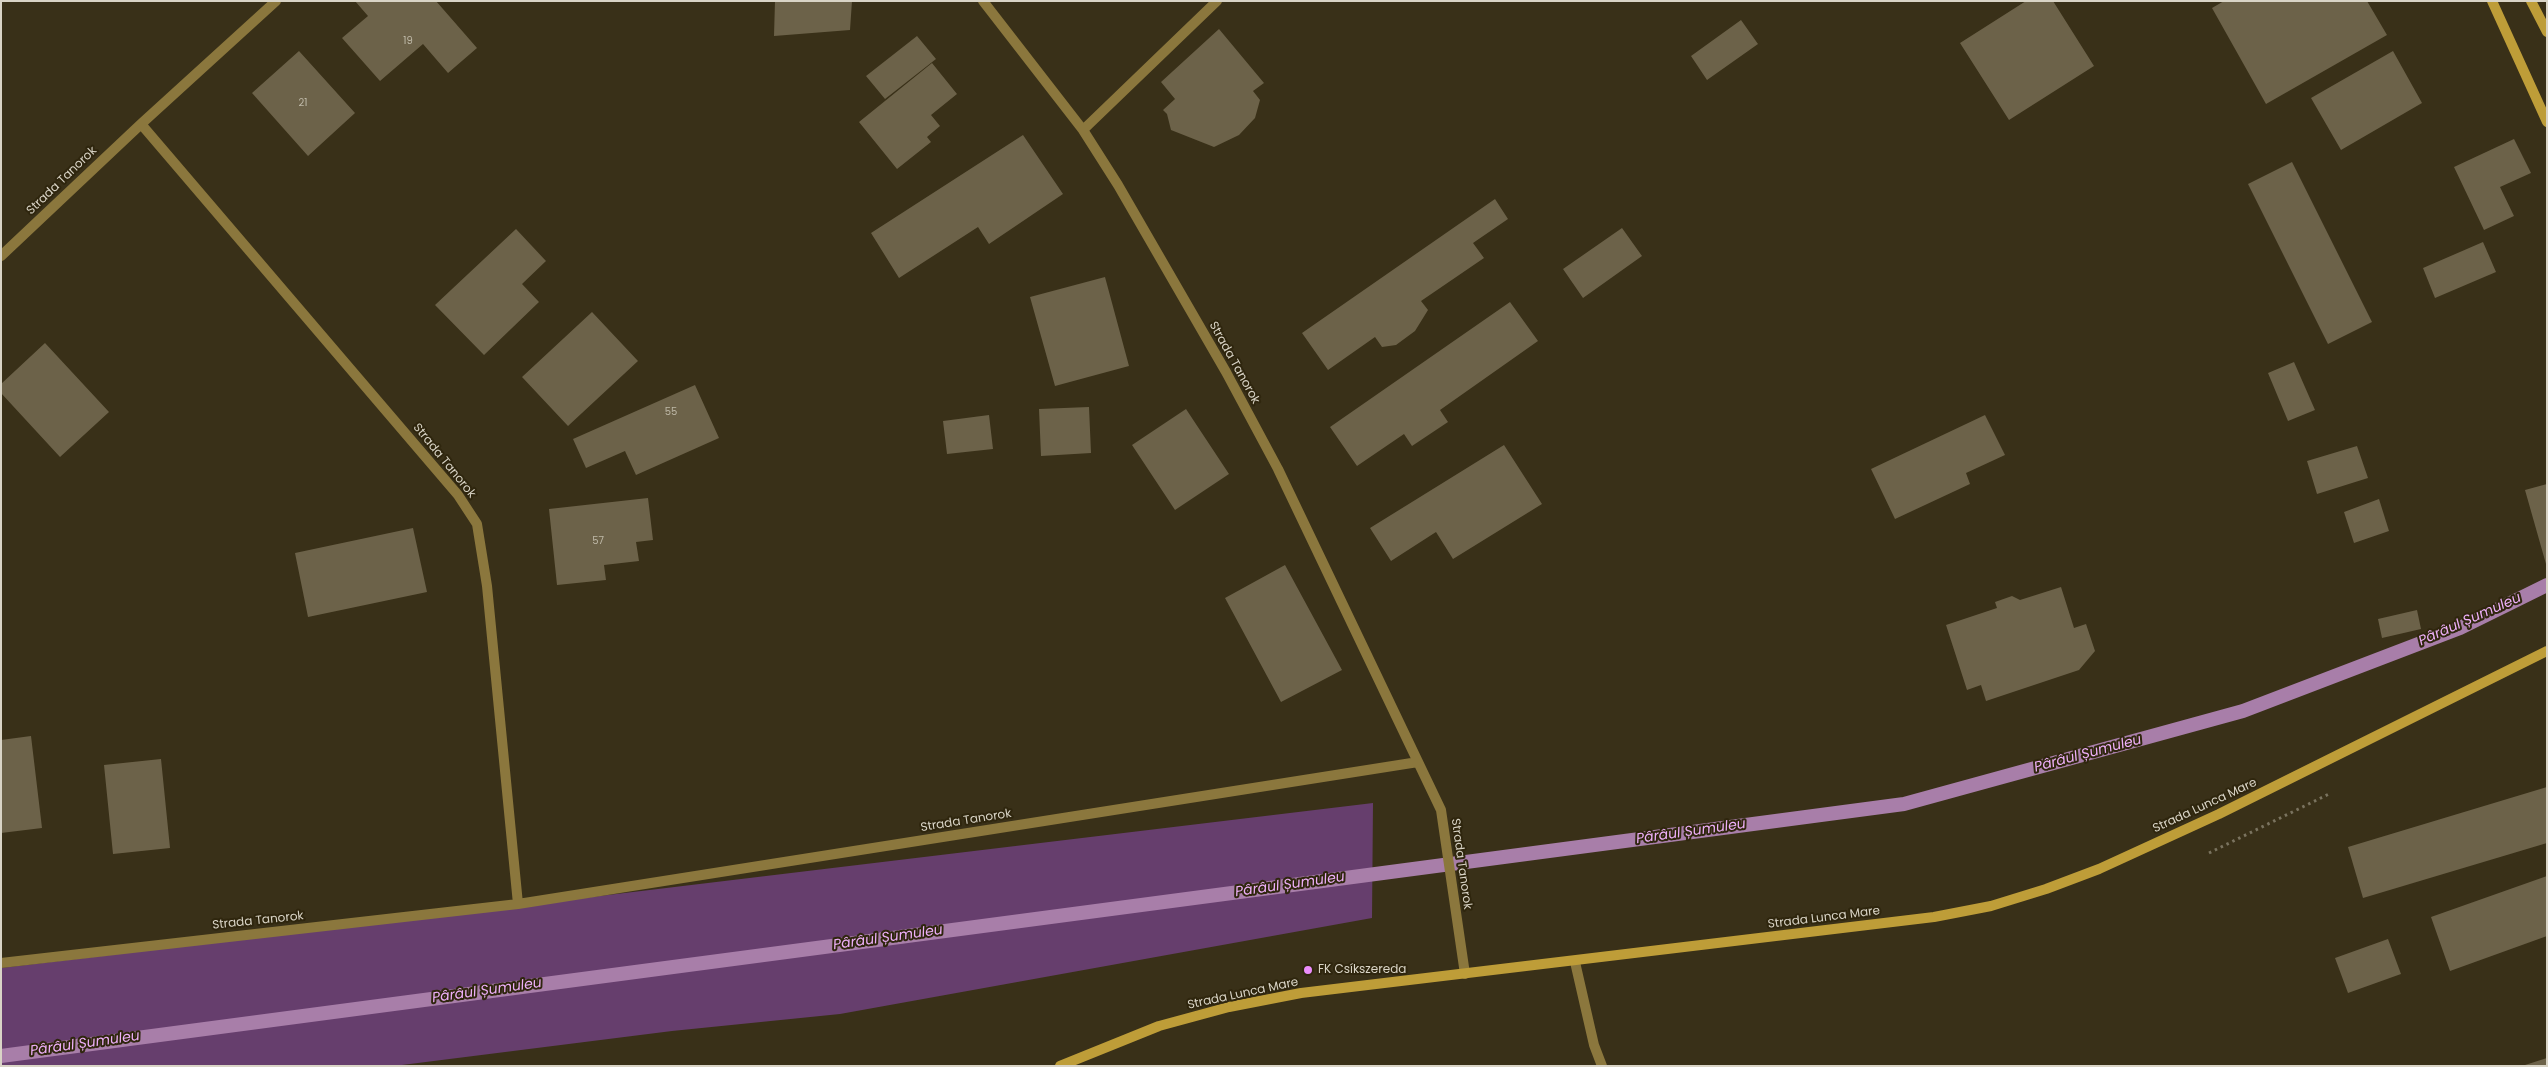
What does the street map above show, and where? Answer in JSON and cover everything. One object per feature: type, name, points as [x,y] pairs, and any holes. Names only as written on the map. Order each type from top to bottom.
[{"type":"main road","points":[[2492,1],[2547,122]]},
{"type":"main road","points":[[2531,1],[2547,32]]},
{"type":"main road","name":"Strada Lunca Mare","points":[[1060,1066],[1160,1026],[1229,1007],[1301,993],[1575,962],[1934,917],[1991,906],[2046,889],[2099,868],[2220,814],[2547,650]]},
{"type":"street","name":"Strada Tanorok","points":[[1,256],[141,124],[276,1]]},
{"type":"street","name":"Strada Tanorok","points":[[983,1],[1083,130],[1118,185],[1221,363],[1278,469],[1441,810],[1444,842],[1465,974]]},
{"type":"street","points":[[1083,130],[1217,1]]},
{"type":"street","name":"Strada Tanorok","points":[[141,124],[458,495],[477,524],[487,586],[518,904]]},
{"type":"street","name":"Strada Tanorok","points":[[1,963],[518,904],[1418,762]]},
{"type":"street","points":[[1575,962],[1594,1044],[1602,1066]]},
{"type":"shaded area","points":[[1373,803],[1372,918],[840,1014],[672,1031],[394,1066],[1,1066],[1,968]]},
{"type":"building","points":[[355,1],[436,1],[477,48],[448,73],[423,44],[380,81],[342,38],[368,16]]},
{"type":"building","points":[[775,1],[852,1],[850,30],[774,36]]},
{"type":"building","points":[[2026,1],[2053,1],[2094,66],[2009,120],[1960,43]]},
{"type":"building","points":[[2224,1],[2367,1],[2387,35],[2266,104],[2212,8]]},
{"type":"building","points":[[1741,20],[1758,44],[1707,80],[1691,56]]},
{"type":"building","points":[[1219,29],[1264,83],[1253,91],[1260,100],[1255,118],[1239,135],[1214,147],[1171,130],[1167,114],[1163,110],[1175,99],[1161,82]]},
{"type":"building","points":[[917,36],[936,59],[885,99],[866,76]]},
{"type":"building","points":[[299,51],[355,113],[308,156],[252,93]]},
{"type":"building","points":[[2393,51],[2422,103],[2341,150],[2311,98]]},
{"type":"building","points":[[932,63],[957,94],[931,115],[940,126],[927,137],[931,142],[897,169],[859,122]]},
{"type":"building","points":[[1023,135],[1063,194],[989,244],[978,227],[899,278],[871,233]]},
{"type":"building","points":[[2514,139],[2531,173],[2500,187],[2514,216],[2484,230],[2454,167]]},
{"type":"building","points":[[2292,162],[2372,322],[2328,344],[2248,184]]},
{"type":"building","points":[[1495,199],[1508,219],[1473,243],[1484,258],[1421,301],[1428,310],[1415,331],[1396,345],[1382,347],[1375,337],[1328,370],[1302,333]]},
{"type":"building","points":[[1622,228],[1642,256],[1583,298],[1563,269]]},
{"type":"building","points":[[516,229],[546,261],[522,284],[539,302],[484,355],[435,305]]},
{"type":"building","points":[[2483,242],[2496,272],[2435,298],[2423,268]]},
{"type":"building","points":[[1105,277],[1129,366],[1055,386],[1030,297]]},
{"type":"building","points":[[1510,302],[1538,341],[1440,410],[1448,422],[1412,446],[1404,434],[1357,466],[1330,427]]},
{"type":"building","points":[[592,312],[638,361],[568,426],[522,377]]},
{"type":"building","points":[[45,343],[109,412],[60,457],[1,393],[1,384]]},
{"type":"building","points":[[2294,362],[2315,410],[2288,421],[2268,373]]},
{"type":"building","points":[[695,385],[719,438],[636,475],[625,451],[586,468],[573,439]]},
{"type":"building","points":[[1089,407],[1091,453],[1041,456],[1039,409]]},
{"type":"building","points":[[1186,409],[1229,474],[1175,510],[1132,445]]},
{"type":"building","points":[[989,415],[993,449],[947,454],[943,421]]},
{"type":"building","points":[[1985,415],[2005,455],[1966,473],[1970,484],[1895,519],[1871,469]]},
{"type":"building","points":[[1504,445],[1542,504],[1453,559],[1436,532],[1391,561],[1370,528]]},
{"type":"building","points":[[2357,446],[2368,478],[2317,494],[2307,461]]},
{"type":"building","points":[[2547,484],[2547,564],[2546,564],[2525,490]]},
{"type":"building","points":[[648,498],[653,540],[636,542],[639,561],[604,565],[606,580],[557,585],[549,509]]},
{"type":"building","points":[[2379,499],[2389,531],[2354,543],[2344,512]]},
{"type":"building","points":[[413,528],[427,592],[308,617],[295,553]]},
{"type":"building","points":[[1285,565],[1342,670],[1281,702],[1225,598]]},
{"type":"building","points":[[2061,587],[2074,628],[2086,624],[2095,651],[2079,670],[1986,701],[1981,685],[1967,690],[1946,625],[1997,608],[1995,602],[2012,596],[2020,600]]},
{"type":"building","points":[[2417,610],[2421,629],[2382,638],[2378,619]]},
{"type":"building","points":[[31,736],[42,828],[1,833],[1,740]]},
{"type":"building","points":[[161,759],[170,848],[113,854],[104,765]]},
{"type":"building","points":[[2547,787],[2547,843],[2363,898],[2348,847]]},
{"type":"building","points":[[2547,876],[2547,936],[2450,971],[2431,917]]},
{"type":"building","points":[[2388,939],[2401,974],[2348,993],[2335,958]]},
{"type":"building","points":[[2547,1058],[2547,1066],[2525,1066],[2525,1065]]},
{"type":"waterway","name":"Pârâul Șumuleu","points":[[1,1056],[1904,804],[2243,711],[2460,628],[2547,585]]},
{"type":"place","name":"FK Csíkszereda","points":[[1308,970]]}]
